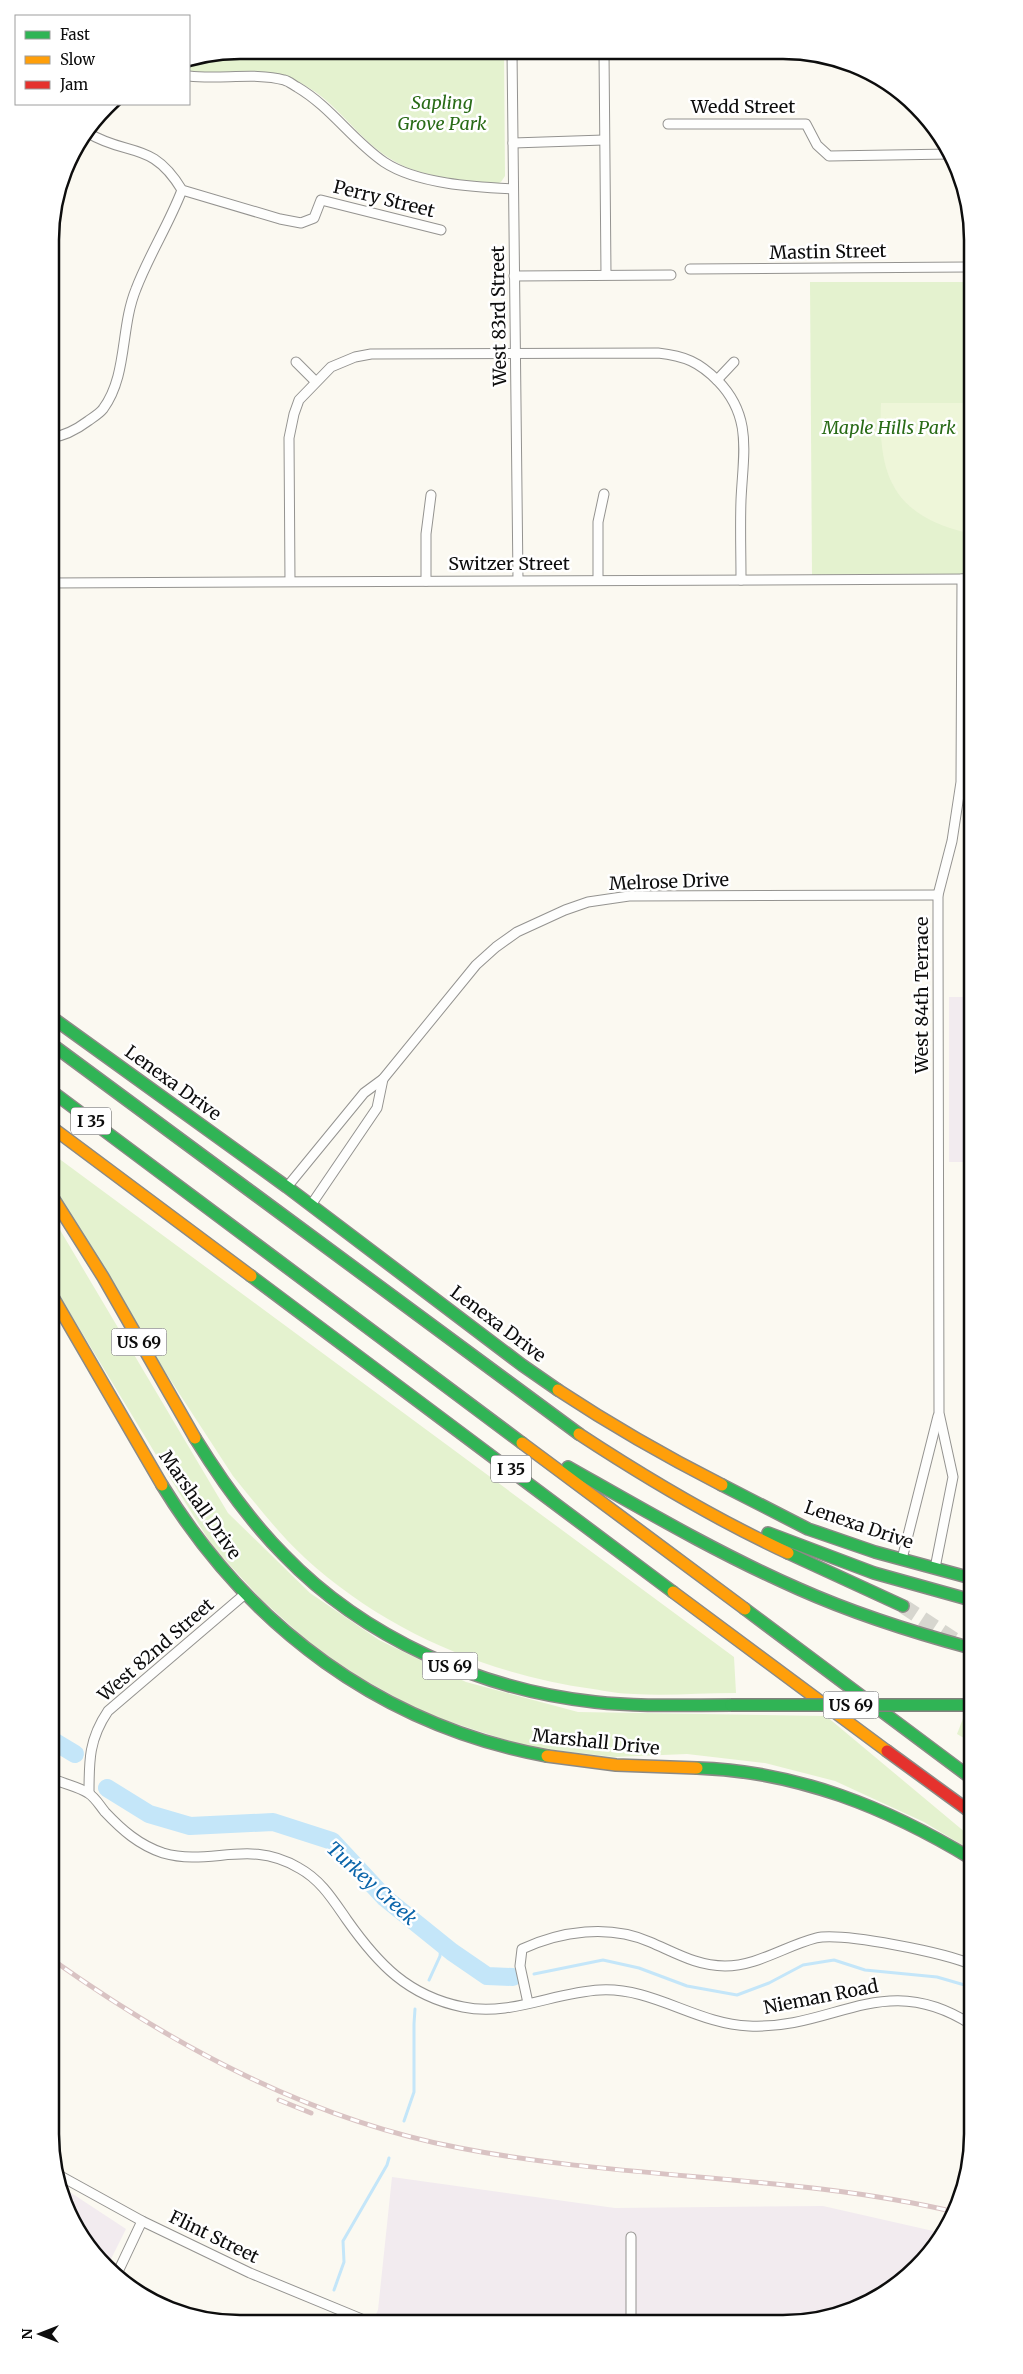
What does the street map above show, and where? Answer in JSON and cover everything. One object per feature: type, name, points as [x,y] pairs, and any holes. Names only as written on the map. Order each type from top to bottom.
[{"type":"main road","name":"Lenexa Drive","points":[[59,1022],[287,1187],[522,1365],[603,1420],[675,1461],[808,1528],[875,1552],[964,1576]]},
{"type":"main road","points":[[59,1050],[196,1149],[558,1420],[631,1468],[730,1526],[903,1606]]},
{"type":"main road","name":"I 35","points":[[59,1097],[964,1773]]},
{"type":"main road","name":"I 35","points":[[59,1133],[772,1666],[964,1807]]},
{"type":"main road","name":"US 69","points":[[59,1207],[184,1419],[229,1490],[252,1520],[278,1550],[328,1594],[383,1632],[413,1649],[476,1676],[502,1684],[593,1702],[731,1705],[964,1705]]},
{"type":"main road","name":"Marshall Drive","points":[[59,1307],[176,1507],[200,1541],[245,1594],[280,1628],[346,1677],[398,1707],[480,1740],[557,1759],[612,1765],[716,1769],[801,1782],[842,1794],[893,1815],[964,1855]]},
{"type":"main road","points":[[517,1439],[710,1546],[775,1578],[862,1615],[964,1646]]},
{"type":"main road","points":[[631,1468],[734,1518],[787,1541],[874,1573],[964,1598]]},
{"type":"main road","points":[[950,1763],[964,1770]]},
{"type":"street","name":"West 83rd Street","points":[[512,59],[518,580]]},
{"type":"street","points":[[604,59],[606,274]]},
{"type":"street","points":[[190,76],[285,80],[311,95],[327,108],[360,142],[385,162],[413,175],[474,187],[513,189]]},
{"type":"street","name":"Wedd Street","points":[[668,124],[806,124],[817,145],[829,156],[943,154]]},
{"type":"street","points":[[59,437],[64,436],[102,410],[116,383],[135,292],[146,265],[171,219],[182,190],[171,172],[157,159],[140,151],[92,135]]},
{"type":"street","points":[[513,143],[604,140]]},
{"type":"street","name":"Perry Street","points":[[182,190],[280,219],[301,223],[314,218],[321,200],[441,230]]},
{"type":"street","name":"Mastin Street","points":[[690,270],[964,267]]},
{"type":"street","points":[[514,276],[671,275]]},
{"type":"street","points":[[290,581],[290,429],[299,400],[315,381],[331,367],[341,362],[370,354],[658,353],[690,360],[702,366],[730,394],[740,415],[743,428],[741,580]]},
{"type":"street","points":[[296,362],[315,381]]},
{"type":"street","points":[[717,380],[734,362]]},
{"type":"street","points":[[426,581],[426,534],[431,494]]},
{"type":"street","points":[[598,580],[598,522],[604,494]]},
{"type":"street","name":"Switzer Street","points":[[59,583],[964,579]]},
{"type":"street","name":"West 84th Terrace","points":[[935,1568],[953,1477],[939,1413],[938,895],[952,841],[961,782],[964,630]]},
{"type":"street","name":"Melrose Drive","points":[[287,1187],[364,1093],[383,1079],[476,965],[517,932],[564,910],[588,902],[629,896],[938,895]]},
{"type":"street","name":"Melrose Drive","points":[[311,1205],[376,1108],[383,1079]]},
{"type":"street","name":"West 84th Terrace","points":[[902,1558],[939,1413]]},
{"type":"street","name":"West 82nd Street","points":[[89,1793],[90,1757],[93,1737],[108,1711],[245,1594]]},
{"type":"street","name":"Nieman Road","points":[[59,1781],[89,1793],[129,1836],[146,1846],[164,1853],[183,1856],[253,1852],[284,1860],[300,1868],[326,1889],[379,1961],[398,1978],[430,1997],[475,2009],[492,2009],[585,1991],[627,1991],[648,1996],[712,2021],[750,2026],[774,2026],[874,2002],[900,2000],[942,2009],[964,2021]]},
{"type":"street","points":[[528,2003],[520,1966],[522,1949],[538,1942],[595,1931],[630,1934],[679,1956],[711,1966],[745,1964],[793,1945],[818,1938],[834,1937],[927,1952],[964,1963]]},
{"type":"street","name":"Flint Street","points":[[64,2178],[142,2220],[250,2273],[352,2315]]},
{"type":"street","points":[[119,2269],[142,2220]]},
{"type":"street","points":[[631,2237],[631,2315]]},
{"type":"shaded area","points":[[949,997],[964,997],[964,1162],[949,1162]]},
{"type":"shaded area","points":[[392,2177],[615,2208],[823,2206],[936,2232],[919,2254],[884,2285],[863,2297],[841,2306],[807,2314],[376,2315],[378,2310]]},
{"type":"shaded area","points":[[68,2191],[126,2229],[110,2260],[89,2235],[77,2214]]},
{"type":"green space","name":"Sapling Grove Park","points":[[228,59],[504,59],[505,176],[501,182],[496,184],[441,177],[401,165],[375,148],[316,92],[284,76],[262,72],[190,72],[190,66]]},
{"type":"green space","name":"Maple Hills Park","points":[[810,282],[964,282],[964,574],[812,575]]},
{"type":"green space","points":[[881,403],[964,403],[964,532],[942,525],[922,515],[906,503],[895,488],[887,471],[881,429]]},
{"type":"green space","points":[[59,1159],[734,1657],[736,1693],[624,1694],[553,1682],[514,1672],[476,1660],[439,1645],[403,1628],[336,1584],[286,1539],[233,1476],[59,1209]]},
{"type":"green space","points":[[59,1228],[228,1513],[310,1593],[379,1640],[466,1682],[578,1712],[826,1716],[964,1831],[964,1846],[924,1822],[835,1781],[765,1763],[687,1754],[614,1757],[528,1747],[426,1714],[359,1677],[312,1645],[261,1599],[213,1547],[59,1295]]},
{"type":"green space","points":[[964,1716],[964,1738],[957,1734]]},
{"type":"waterway","name":"Turkey Creek","points":[[59,1744],[75,1754]]},
{"type":"waterway","name":"Turkey Creek","points":[[107,1788],[149,1814],[190,1826],[273,1822],[332,1841],[385,1898],[452,1952],[487,1976],[513,1977]]},
{"type":"waterway","points":[[429,1980],[440,1956],[441,1943]]},
{"type":"waterway","name":"Turkey Creek","points":[[534,1974],[603,1960],[639,1968],[687,1986],[737,1995],[769,1983],[803,1965],[834,1960],[865,1970],[937,1977],[964,1985]]},
{"type":"waterway","points":[[404,2121],[414,2092],[415,2009]]},
{"type":"waterway","points":[[334,2290],[344,2262],[343,2241],[387,2165],[389,2158]]},
{"type":"tunnel","points":[[903,1606],[959,1643]]},
{"type":"railway","points":[[59,1964],[97,1991],[146,2021],[195,2050],[245,2076],[297,2099],[350,2119],[404,2135],[460,2148],[522,2158],[584,2166],[832,2190],[947,2210]]},
{"type":"railway","points":[[279,2100],[311,2113]]},
{"type":"traffic: fast","points":[[59,1022],[287,1187],[522,1365],[558,1390]]},
{"type":"traffic: fast","points":[[59,1050],[579,1434]]},
{"type":"traffic: fast","points":[[59,1097],[522,1443]]},
{"type":"traffic: fast","points":[[251,1276],[673,1592]]},
{"type":"traffic: fast","points":[[195,1438],[236,1499],[259,1528],[316,1585],[350,1611],[388,1635],[427,1655],[468,1672],[510,1686],[552,1696],[629,1705],[731,1705]]},
{"type":"traffic: fast","points":[[568,1467],[711,1546],[799,1589],[841,1607],[884,1622],[964,1646]]},
{"type":"traffic: fast","points":[[162,1485],[197,1536],[236,1583],[279,1625],[325,1662],[376,1695],[429,1721],[487,1742],[547,1756]]},
{"type":"traffic: fast","points":[[722,1485],[808,1529],[875,1552],[964,1576]]},
{"type":"traffic: fast","points":[[768,1533],[874,1573],[964,1598]]},
{"type":"traffic: fast","points":[[788,1553],[903,1606]]},
{"type":"traffic: fast","points":[[745,1609],[964,1773]]},
{"type":"traffic: fast","points":[[731,1705],[964,1705]]},
{"type":"traffic: fast","points":[[697,1768],[770,1776],[841,1796],[908,1824],[964,1854]]},
{"type":"traffic: slow","points":[[59,1133],[251,1276]]},
{"type":"traffic: slow","points":[[59,1207],[103,1277],[195,1438]]},
{"type":"traffic: slow","points":[[59,1308],[162,1485]]},
{"type":"traffic: slow","points":[[558,1390],[638,1440],[722,1485]]},
{"type":"traffic: slow","points":[[579,1434],[681,1497],[788,1553]]},
{"type":"traffic: slow","points":[[522,1443],[745,1609]]},
{"type":"traffic: slow","points":[[673,1592],[887,1751]]},
{"type":"traffic: slow","points":[[547,1756],[616,1765],[697,1768]]},
{"type":"traffic: jam","points":[[887,1751],[964,1807]]}]
